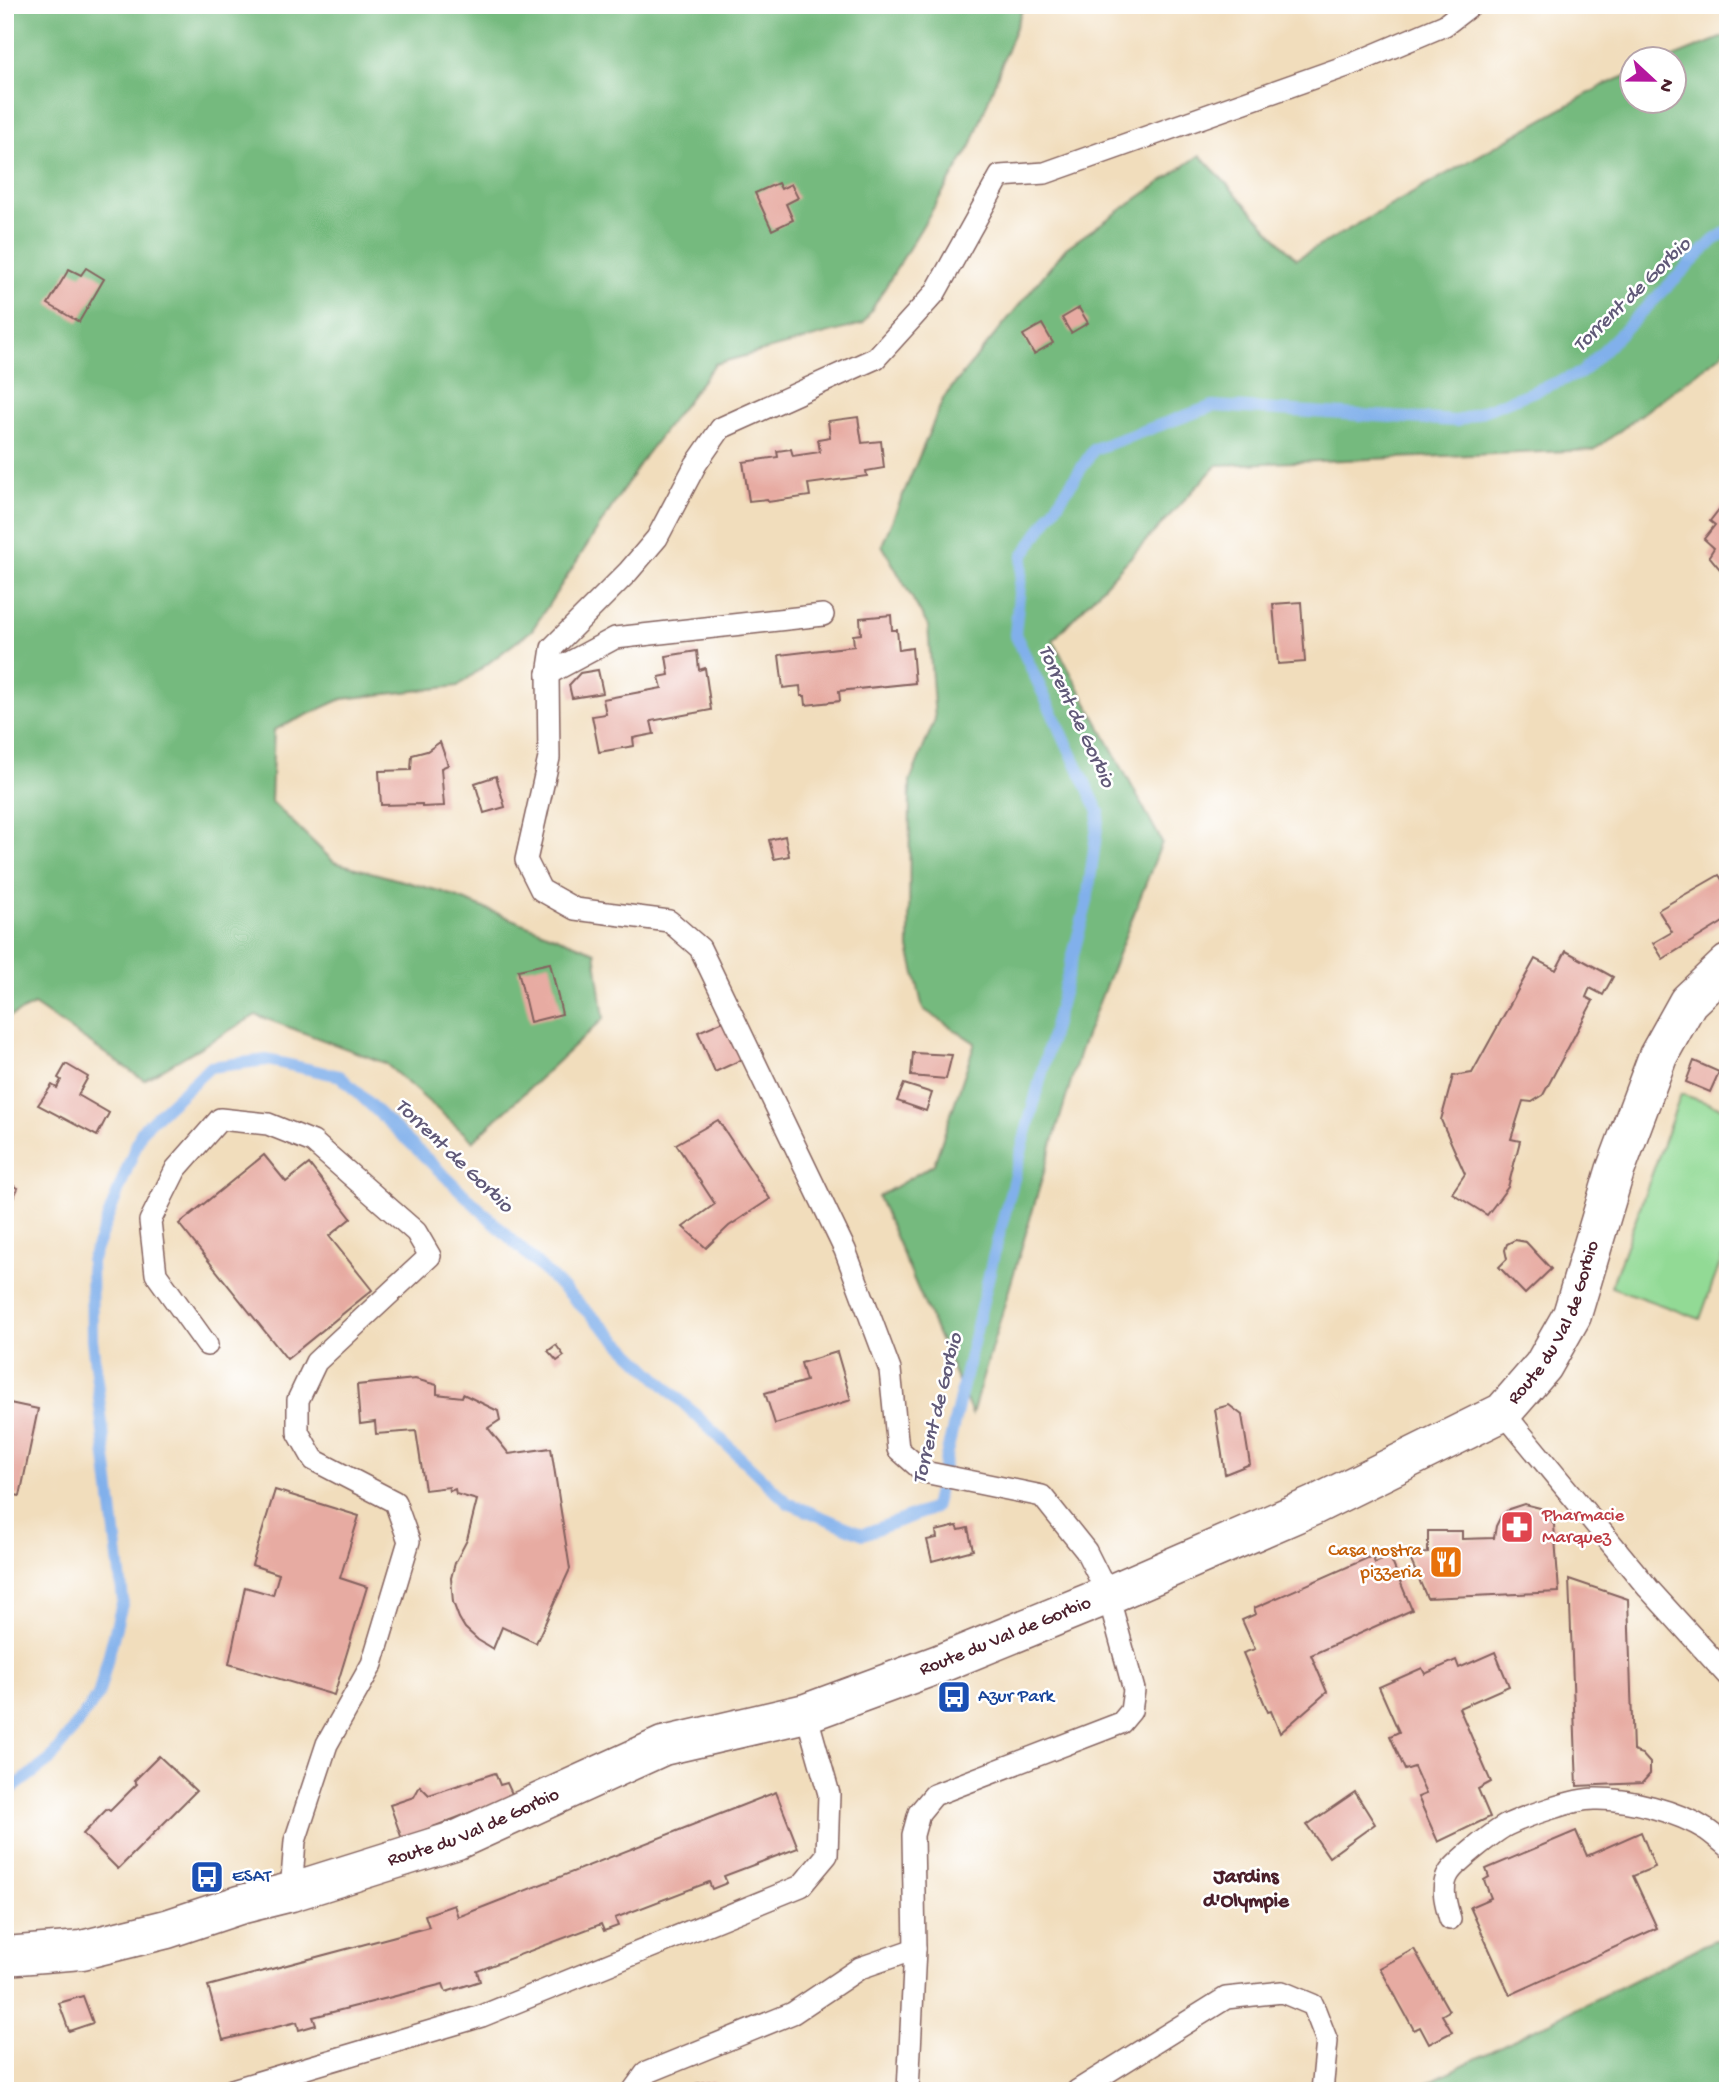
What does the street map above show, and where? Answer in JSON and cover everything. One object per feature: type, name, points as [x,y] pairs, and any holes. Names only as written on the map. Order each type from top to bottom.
[{"type":"street","name":"Route du Val de Gorbio","points":[[5,1956],[82,1950],[166,1929],[457,1840],[663,1746],[806,1713],[939,1664],[1108,1595],[1312,1506],[1503,1412],[1542,1366],[1572,1315],[1615,1171],[1658,1056],[1688,1002],[1728,964]]},
{"type":"lane","points":[[908,2091],[915,1949],[913,1835],[919,1813],[934,1795],[1121,1723],[1131,1711],[1134,1690],[1108,1595],[1086,1551],[1042,1496],[923,1472],[898,1449],[890,1370],[845,1250],[700,948],[669,921],[575,909],[541,890],[526,860],[549,758],[548,674],[552,648],[628,572],[657,538],[696,464],[721,428],[876,358],[935,293],[1000,176],[1045,173],[1342,68],[1445,25],[1471,5]]},
{"type":"lane","points":[[548,674],[615,638],[823,615]]},
{"type":"lane","points":[[207,1345],[156,1274],[150,1221],[176,1169],[220,1119],[268,1124],[313,1142],[416,1232],[430,1256],[316,1362],[298,1400],[298,1432],[314,1460],[395,1502],[409,1541],[372,1664],[327,1744],[295,1841],[291,1892]]},
{"type":"lane","points":[[1503,1412],[1648,1588],[1728,1676]]},
{"type":"lane","points":[[232,2090],[482,2016],[802,1885],[827,1855],[829,1794],[806,1713]]},
{"type":"lane","points":[[1450,1920],[1444,1891],[1449,1872],[1476,1848],[1507,1826],[1593,1798],[1622,1801],[1667,1812],[1707,1830],[1728,1847]]},
{"type":"lane","points":[[633,2091],[646,2073],[793,2013],[860,1968],[915,1949]]},
{"type":"lane","points":[[1077,2091],[1226,1998],[1282,1992],[1312,2005],[1327,2041],[1322,2091]]},
{"type":"green space","points":[[5,5],[1024,5],[971,146],[863,324],[715,364],[645,456],[532,630],[458,686],[342,699],[274,730],[271,801],[334,862],[443,892],[595,952],[604,1018],[473,1141],[385,1063],[256,1015],[144,1080],[34,1005],[5,1019]]},
{"type":"green space","points":[[1728,35],[1728,342],[1722,354],[1594,450],[1217,465],[1053,640],[1162,842],[1080,1051],[972,1414],[878,1197],[934,1164],[975,1043],[923,1009],[909,948],[910,781],[935,719],[928,626],[882,545],[944,397],[1066,248],[1200,155],[1296,259],[1618,79],[1618,116],[1688,116],[1688,51]]},
{"type":"green space","points":[[1681,1094],[1728,1110],[1728,1241],[1700,1319],[1611,1287]]},
{"type":"green space","points":[[1714,1940],[1728,1940],[1728,2091],[1411,2091]]},
{"type":"building","points":[[778,183],[781,189],[791,184],[798,198],[786,204],[793,220],[772,230],[755,193]]},
{"type":"building","points":[[86,268],[104,279],[79,322],[48,304],[69,269],[81,275]]},
{"type":"building","points":[[1079,308],[1088,323],[1071,333],[1062,318]]},
{"type":"building","points":[[1042,324],[1053,343],[1034,354],[1023,335]]},
{"type":"building","points":[[858,417],[862,443],[881,441],[884,468],[866,471],[867,476],[808,484],[810,496],[768,502],[767,499],[749,501],[743,462],[778,457],[777,451],[791,449],[793,456],[820,452],[818,439],[830,437],[828,421]]},
{"type":"building","points":[[1724,503],[1728,506],[1728,579],[1709,556],[1714,548],[1704,539],[1715,525],[1710,521]]},
{"type":"building","points":[[1301,602],[1305,662],[1278,664],[1273,604]]},
{"type":"building","points":[[891,615],[892,630],[897,630],[899,650],[912,648],[915,683],[839,691],[840,701],[806,705],[800,686],[783,688],[779,655],[854,646],[853,635],[861,634],[860,618]]},
{"type":"building","points":[[697,651],[699,670],[705,668],[711,710],[651,721],[654,734],[633,738],[634,746],[599,752],[592,716],[606,714],[603,699],[662,688],[659,677],[669,675],[666,656]]},
{"type":"building","points":[[598,670],[603,693],[572,698],[569,685],[580,673]]},
{"type":"building","points":[[440,742],[448,765],[441,768],[444,806],[381,805],[379,771],[411,770],[412,755],[427,751]]},
{"type":"building","points":[[496,776],[505,807],[484,813],[475,783]]},
{"type":"building","points":[[785,836],[789,856],[774,859],[769,840]]},
{"type":"building","points":[[1719,875],[1728,889],[1728,919],[1663,959],[1653,943],[1672,932],[1658,910]]},
{"type":"building","points":[[1566,951],[1613,977],[1603,995],[1590,988],[1586,997],[1593,1001],[1543,1095],[1532,1102],[1523,1101],[1511,1139],[1520,1141],[1508,1187],[1487,1215],[1452,1193],[1465,1174],[1441,1120],[1453,1076],[1472,1073],[1535,959],[1556,970]]},
{"type":"building","points":[[550,963],[562,1014],[530,1022],[518,970]]},
{"type":"building","points":[[726,1020],[743,1059],[715,1072],[698,1032]]},
{"type":"building","points":[[913,1053],[952,1055],[946,1079],[911,1076]]},
{"type":"building","points":[[1694,1061],[1719,1072],[1710,1092],[1686,1082]]},
{"type":"building","points":[[66,1064],[88,1077],[78,1095],[109,1113],[97,1136],[38,1105],[52,1085],[57,1088],[61,1080],[58,1078]]},
{"type":"building","points":[[904,1084],[932,1093],[926,1111],[897,1101]]},
{"type":"building","points":[[718,1120],[770,1199],[729,1226],[706,1248],[683,1227],[715,1204],[676,1144]]},
{"type":"building","points":[[264,1155],[286,1182],[309,1164],[351,1218],[329,1236],[372,1290],[287,1359],[179,1224]]},
{"type":"building","points":[[5,1182],[18,1188],[11,1203],[5,1201]]},
{"type":"building","points":[[1515,1240],[1526,1242],[1551,1269],[1525,1294],[1499,1267],[1507,1259],[1507,1244]]},
{"type":"building","points":[[556,1345],[564,1356],[557,1361],[548,1351]]},
{"type":"building","points":[[837,1352],[851,1400],[775,1424],[765,1393],[806,1381],[801,1363]]},
{"type":"building","points":[[415,1379],[437,1385],[437,1394],[462,1397],[463,1394],[498,1411],[500,1420],[488,1428],[509,1454],[551,1448],[570,1569],[536,1643],[502,1627],[493,1649],[465,1628],[453,1602],[451,1578],[455,1563],[467,1540],[477,1500],[456,1494],[455,1489],[450,1491],[449,1487],[425,1490],[416,1431],[376,1434],[375,1422],[360,1424],[357,1385]]},
{"type":"building","points":[[5,1402],[38,1409],[20,1496],[5,1493]]},
{"type":"building","points":[[1229,1405],[1242,1415],[1250,1464],[1225,1474],[1215,1409]]},
{"type":"building","points":[[275,1490],[359,1516],[340,1578],[367,1587],[334,1695],[229,1664],[245,1587],[273,1595],[279,1574],[252,1565]]},
{"type":"building","points":[[1524,1504],[1540,1508],[1549,1515],[1554,1525],[1559,1592],[1427,1598],[1408,1554],[1428,1553],[1428,1531],[1462,1531],[1462,1539],[1494,1538],[1501,1516],[1509,1509]]},
{"type":"building","points":[[957,1526],[959,1530],[968,1528],[973,1550],[932,1561],[927,1540],[937,1538],[936,1531]]},
{"type":"building","points":[[1372,1556],[1375,1563],[1390,1557],[1412,1610],[1311,1655],[1327,1692],[1280,1733],[1243,1653],[1255,1649],[1242,1620],[1256,1614],[1254,1608]]},
{"type":"building","points":[[1569,1579],[1628,1599],[1633,1751],[1642,1754],[1650,1763],[1650,1774],[1642,1783],[1577,1786]]},
{"type":"building","points":[[1495,1652],[1509,1686],[1459,1708],[1491,1782],[1478,1789],[1490,1817],[1438,1842],[1418,1797],[1426,1794],[1414,1767],[1405,1770],[1390,1736],[1399,1732],[1379,1687],[1422,1668],[1425,1674],[1456,1660],[1459,1668]]},
{"type":"building","points":[[159,1756],[196,1791],[118,1869],[83,1834],[137,1784],[134,1781]]},
{"type":"building","points":[[495,1773],[500,1785],[507,1783],[513,1796],[402,1839],[390,1805],[414,1797],[420,1786],[429,1795]]},
{"type":"building","points":[[776,1792],[798,1848],[724,1876],[727,1883],[712,1889],[709,1882],[615,1918],[618,1926],[604,1931],[601,1924],[477,1971],[480,1981],[446,1992],[443,1984],[313,2017],[316,2025],[299,2030],[297,2022],[223,2040],[208,1986],[429,1927],[425,1915],[454,1905],[458,1917]]},
{"type":"building","points":[[1355,1792],[1375,1824],[1329,1857],[1307,1825]]},
{"type":"building","points":[[1576,1831],[1587,1856],[1641,1832],[1655,1867],[1633,1876],[1657,1928],[1510,1995],[1470,1907],[1491,1898],[1484,1880],[1489,1877],[1486,1869]]},
{"type":"building","points":[[1414,1949],[1449,2011],[1442,2015],[1452,2032],[1429,2044],[1420,2027],[1414,2030],[1380,1968]]},
{"type":"building","points":[[83,1996],[93,2023],[69,2031],[59,2003]]},
{"type":"building","points":[[714,2081],[716,2091],[663,2091],[663,2089]]},
{"type":"waterway","name":"Torrent de Gorbio","points":[[5,1794],[50,1760],[98,1696],[123,1600],[92,1339],[91,1261],[142,1130],[210,1067],[267,1060],[340,1076],[788,1503],[863,1534],[934,1508],[993,1258],[1087,902],[1099,812],[1015,634],[1023,556],[1094,449],[1213,406],[1457,421],[1581,373],[1714,240],[1728,231]]},
{"type":"place","name":"Pharmacie Marquez","points":[[1517,1527]]},
{"type":"place","name":"Casa nostra pizzeria","points":[[1446,1562]]},
{"type":"place","name":"Azur Park","points":[[954,1697]]},
{"type":"place","name":"ESAT","points":[[207,1877]]},
{"type":"district","name":"Jardins d'Olympie","points":[[1246,1890]]}]
